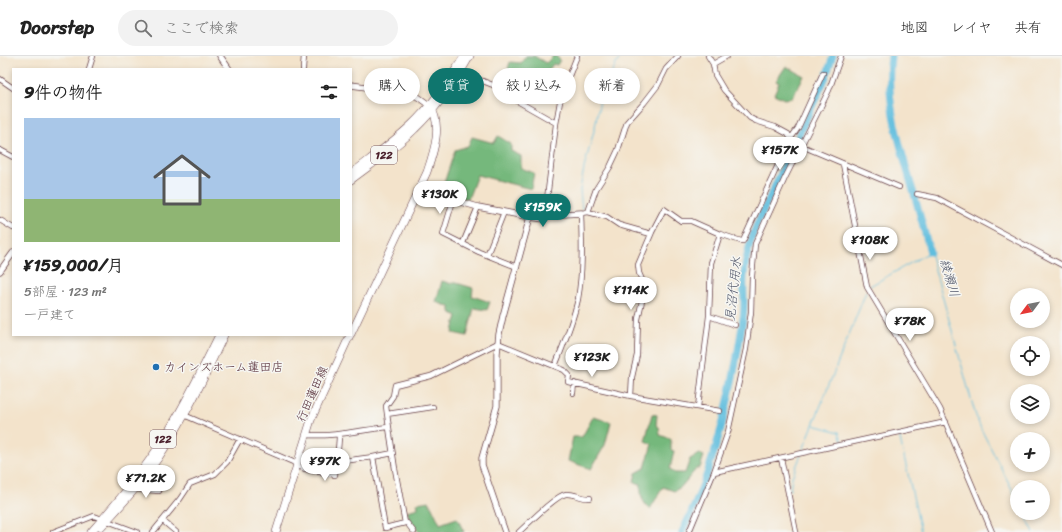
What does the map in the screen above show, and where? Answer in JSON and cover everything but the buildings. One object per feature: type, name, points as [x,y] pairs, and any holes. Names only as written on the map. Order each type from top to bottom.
[{"type":"main road","name":"122","points":[[352,173],[431,108],[464,56]]},
{"type":"main road","name":"122","points":[[462,68],[470,56]]},
{"type":"main road","name":"122","points":[[352,179],[412,132],[434,104]]},
{"type":"main road","name":"行田蓮田線","points":[[352,330],[431,161],[437,123],[431,108]]},
{"type":"main road","name":"122","points":[[97,532],[182,414],[219,336]]},
{"type":"main road","name":"122","points":[[91,532],[105,520],[135,489],[162,452],[210,366],[224,336]]},
{"type":"main road","name":"行田蓮田線","points":[[276,532],[311,420],[349,336]]},
{"type":"street","points":[[89,68],[93,56]]},
{"type":"street","points":[[220,56],[228,68]]},
{"type":"street","points":[[302,68],[304,56]]},
{"type":"street","points":[[548,215],[547,199],[556,123],[561,96],[577,56]]},
{"type":"street","points":[[588,212],[596,189],[610,167],[618,150],[627,122],[649,97],[658,85],[666,69],[678,56]]},
{"type":"street","points":[[708,56],[713,64],[715,75],[724,90],[750,118],[775,126],[788,134],[791,140],[799,145],[899,187]]},
{"type":"street","points":[[713,64],[727,56]]},
{"type":"street","points":[[689,532],[714,472],[728,432],[746,349],[751,312],[755,244],[799,145],[829,90],[841,56]]},
{"type":"street","points":[[631,396],[632,376],[637,355],[638,319],[645,287],[639,273],[638,265],[651,234],[664,209],[681,221],[691,221],[720,234],[743,241],[823,73]]},
{"type":"street","points":[[0,79],[12,87]]},
{"type":"street","points":[[484,81],[503,89],[519,102],[556,123]]},
{"type":"street","points":[[352,85],[411,93],[431,108]]},
{"type":"street","points":[[0,150],[12,156]]},
{"type":"street","points":[[843,164],[867,286],[940,409],[992,532]]},
{"type":"street","points":[[418,190],[478,207],[544,219],[548,215],[588,212],[607,217],[620,225],[651,234]]},
{"type":"street","points":[[917,194],[937,198],[1062,265]]},
{"type":"street","points":[[454,201],[443,234],[487,255],[517,267]]},
{"type":"street","points":[[463,244],[478,207]]},
{"type":"street","points":[[487,255],[504,212]]},
{"type":"street","points":[[555,366],[568,333],[578,300],[581,263],[581,213]]},
{"type":"street","points":[[505,532],[492,496],[482,463],[482,458],[497,406],[498,343],[503,316],[530,217]]},
{"type":"street","points":[[0,220],[12,227]]},
{"type":"street","points":[[698,407],[709,316],[711,263],[720,234]]},
{"type":"street","points":[[0,271],[12,254]]},
{"type":"street","points":[[709,316],[735,325]]},
{"type":"street","points":[[414,532],[407,523],[405,523],[387,414],[386,406],[393,396],[395,385],[431,376],[498,343],[564,370],[569,375],[568,382],[631,396],[720,410]]},
{"type":"street","points":[[573,393],[574,383]]},
{"type":"street","points":[[387,414],[433,407]]},
{"type":"street","points":[[182,414],[293,462],[301,468],[335,475],[336,456],[339,451],[339,434]]},
{"type":"street","points":[[714,472],[946,422]]},
{"type":"street","points":[[306,435],[339,434],[389,427]]},
{"type":"street","points":[[153,532],[180,499],[190,484],[215,474],[227,462],[240,439]]},
{"type":"street","points":[[336,462],[393,453]]},
{"type":"street","points":[[373,457],[386,530],[405,523]]},
{"type":"street","points":[[781,458],[796,532]]},
{"type":"street","points":[[135,489],[159,492]]},
{"type":"street","points":[[520,532],[547,506],[564,494],[590,498]]},
{"type":"street","points":[[53,532],[94,516],[137,532]]},
{"type":"street","points":[[162,521],[170,530],[176,532]]},
{"type":"green space","points":[[526,56],[534,56],[546,63],[553,56],[556,56],[560,60],[557,65],[553,64],[550,68],[508,68],[510,62],[521,63]]},
{"type":"green space","points":[[786,66],[804,76],[792,98],[784,99],[774,94],[779,83],[776,81]]},
{"type":"green space","points":[[498,136],[511,144],[511,151],[521,156],[521,168],[534,173],[531,189],[477,175],[468,199],[441,192],[455,150],[468,146],[472,137],[494,143]]},
{"type":"green space","points":[[442,281],[452,284],[453,282],[473,288],[472,296],[490,302],[487,310],[474,308],[467,336],[453,333],[457,316],[450,312],[450,307],[436,302]]},
{"type":"green space","points":[[652,414],[657,415],[656,425],[659,427],[660,435],[671,439],[671,450],[674,451],[670,469],[675,473],[685,473],[690,459],[699,454],[704,456],[700,468],[697,468],[681,487],[674,491],[663,487],[650,509],[647,507],[642,498],[641,484],[634,482],[636,473],[645,468],[652,444],[645,441]]},
{"type":"green space","points":[[593,417],[611,422],[605,445],[591,469],[568,461],[573,437],[582,437]]},
{"type":"green space","points":[[429,501],[440,524],[457,518],[464,532],[419,532],[410,520],[407,511],[418,508],[417,503]]},
{"type":"waterway","points":[[582,209],[580,190],[600,100],[621,56]]},
{"type":"waterway","name":"見沼代用水","points":[[682,532],[704,481],[728,401],[739,347],[744,308],[745,270],[752,238],[756,226],[826,77],[833,56]]},
{"type":"waterway","name":"綾瀬川","points":[[891,56],[890,89],[894,121],[930,252]]},
{"type":"waterway","name":"綾瀬川","points":[[870,286],[930,252],[975,413],[981,429],[1010,485]]},
{"type":"waterway","points":[[803,450],[866,292]]},
{"type":"waterway","points":[[814,425],[839,432],[843,443]]},
{"type":"waterway","points":[[899,434],[921,532]]},
{"type":"waterway","points":[[790,490],[792,477],[801,455]]},
{"type":"waterway","name":"綾瀬川","points":[[1028,520],[1034,532]]},
{"type":"place","name":"カインズホーム蓮田店","points":[[156,367]]}]
